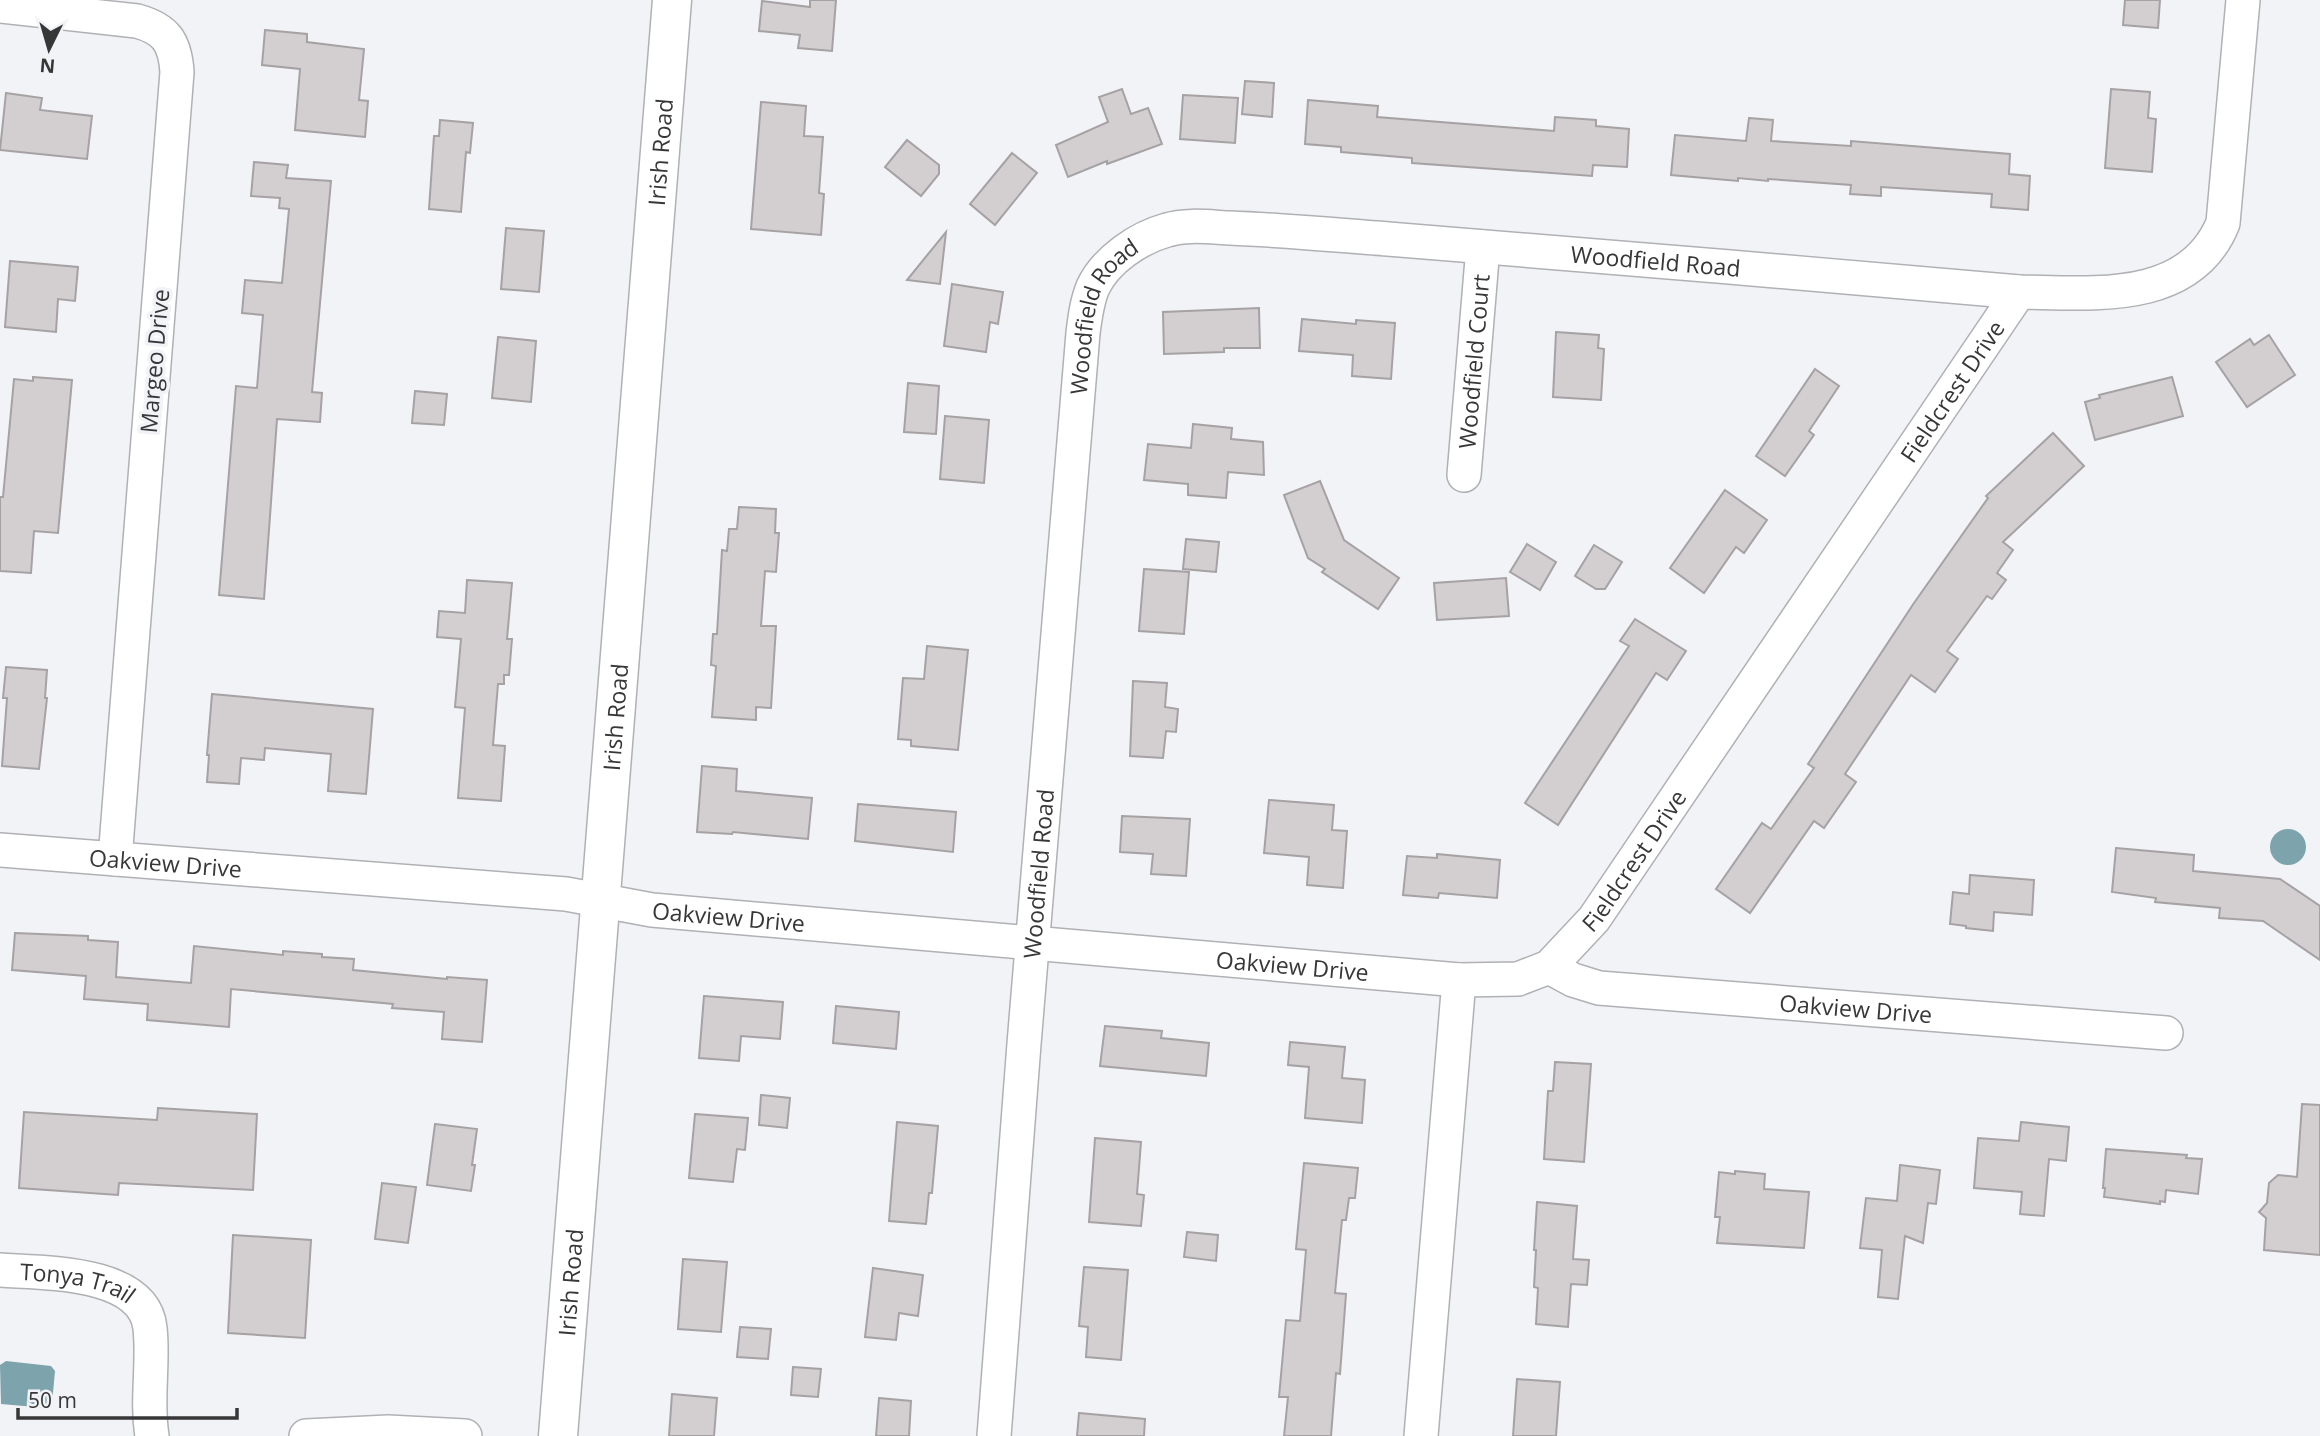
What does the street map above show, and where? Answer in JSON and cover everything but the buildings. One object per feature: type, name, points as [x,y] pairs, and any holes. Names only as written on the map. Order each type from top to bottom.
[{"type":"street","name":"Irish Road","points":[[558,1436],[672,0]]},
{"type":"street","name":"Woodfield Road","points":[[994,1436],[1083,333],[1087,306],[1094,286],[1107,267],[1145,238],[1168,229],[1195,227],[1483,247],[2019,292],[2098,294],[2130,291],[2153,285],[2196,262],[2217,238],[2223,223],[2243,0]]},
{"type":"street","name":"Margeo Drive","points":[[0,6],[137,21],[156,26],[176,55],[175,100],[115,859]]},
{"type":"street","name":"Woodfield Court","points":[[1464,475],[1483,247]]},
{"type":"street","name":"Fieldcrest Drive","points":[[1459,980],[1518,979],[1549,967],[1594,919],[2019,292]]},
{"type":"street","name":"Oakview Drive","points":[[0,850],[566,894],[652,910],[1459,980]]},
{"type":"street","name":"Oakview Drive","points":[[1549,967],[1600,988],[2166,1033]]},
{"type":"street","points":[[1421,1436],[1459,980]]},
{"type":"street","name":"Tonya Trail","points":[[0,1270],[82,1275],[130,1295],[144,1309],[150,1326],[148,1402],[152,1436]]},
{"type":"street","points":[[306,1436],[388,1432],[465,1436]]},
{"type":"water","points":[[2288,829],[2301,834],[2306,847],[2301,860],[2288,865],[2275,860],[2270,847],[2275,834]]},
{"type":"water","points":[[6,1361],[51,1366],[55,1371],[52,1404],[47,1408],[1,1404],[0,1365]]}]
